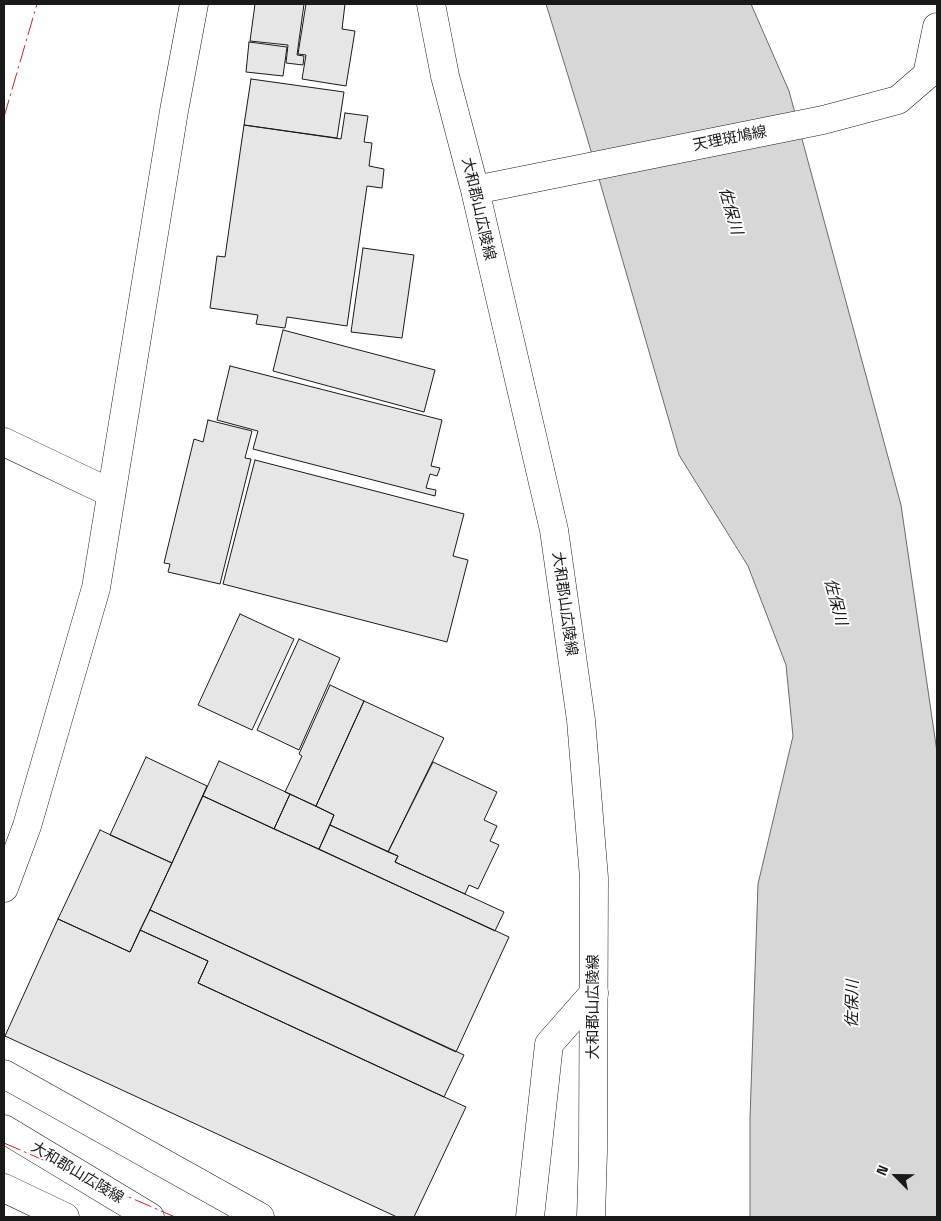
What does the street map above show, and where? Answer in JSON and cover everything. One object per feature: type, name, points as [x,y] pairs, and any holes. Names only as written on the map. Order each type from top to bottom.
[{"type":"main road","points":[[4,888],[27,826],[96,588],[174,111],[194,4]]},
{"type":"main road","name":"大和郡山広陵線","points":[[431,4],[445,76],[474,190],[554,530],[581,720],[594,878],[591,1217]]},
{"type":"main road","points":[[935,4],[937,14]]},
{"type":"main road","name":"天理斑鳩線","points":[[474,190],[823,120],[898,100],[932,76],[937,26]]},
{"type":"main road","points":[[4,442],[111,493]]},
{"type":"main road","points":[[530,1217],[549,1044],[594,993]]},
{"type":"main road","points":[[4,1074],[260,1217]]},
{"type":"main road","name":"大和郡山広陵線","points":[[4,1129],[150,1217]]},
{"type":"main road","points":[[4,1188],[65,1217]]},
{"type":"water","name":"佐保川","points":[[546,4],[751,4],[789,91],[901,505],[937,752],[937,1217],[750,1217],[750,1118],[758,884],[793,736],[786,665],[748,566],[679,455],[586,134]]},
{"type":"building","points":[[255,4],[304,4],[297,55],[304,56],[303,65],[286,63],[288,45],[250,41]]},
{"type":"building","points":[[306,4],[345,4],[342,29],[355,31],[346,86],[302,79],[306,55],[298,54]]},
{"type":"building","points":[[249,42],[287,47],[283,76],[246,72]]},
{"type":"building","points":[[251,79],[344,92],[337,138],[244,125]]},
{"type":"building","points":[[345,113],[368,116],[364,142],[372,143],[369,166],[384,169],[382,188],[367,186],[347,326],[287,317],[285,328],[256,324],[258,315],[210,308],[217,256],[225,257],[244,125],[341,139]]},
{"type":"building","points":[[363,248],[414,255],[402,338],[351,332]]},
{"type":"building","points":[[283,330],[435,370],[424,412],[273,371]]},
{"type":"building","points":[[230,366],[442,420],[431,466],[440,468],[437,476],[430,474],[426,488],[436,490],[435,496],[253,449],[258,431],[217,420]]},
{"type":"building","points":[[208,420],[252,431],[245,458],[251,459],[220,584],[168,572],[170,564],[164,563],[194,439],[203,442]]},
{"type":"building","points":[[255,460],[464,514],[453,556],[468,560],[447,642],[223,584]]},
{"type":"building","points":[[240,614],[294,639],[252,730],[198,705]]},
{"type":"building","points":[[299,639],[340,658],[299,750],[257,730]]},
{"type":"building","points":[[330,685],[364,701],[316,806],[285,792],[302,756],[299,754]]},
{"type":"building","points":[[364,701],[444,738],[388,852],[330,825],[334,815],[316,806]]},
{"type":"building","points":[[146,757],[207,786],[172,863],[110,835]]},
{"type":"building","points":[[219,761],[290,794],[274,829],[203,796]]},
{"type":"building","points":[[433,762],[497,792],[484,820],[497,826],[490,841],[499,845],[478,889],[469,885],[465,894],[395,862],[398,856],[388,852]]},
{"type":"building","points":[[290,794],[334,815],[319,849],[274,829]]},
{"type":"building","points":[[203,796],[509,937],[456,1052],[150,910]]},
{"type":"building","points":[[330,825],[398,856],[395,862],[504,912],[495,931],[319,849]]},
{"type":"building","points":[[100,830],[172,863],[130,952],[58,919]]},
{"type":"building","points":[[150,910],[464,1055],[444,1097],[198,983],[208,961],[140,930]]},
{"type":"building","points":[[58,919],[130,952],[140,930],[208,961],[198,983],[466,1107],[414,1217],[397,1217],[5,1036]]},
{"type":"power","points":[[4,117],[37,4]]},
{"type":"power","points":[[4,1143],[175,1217]]}]
